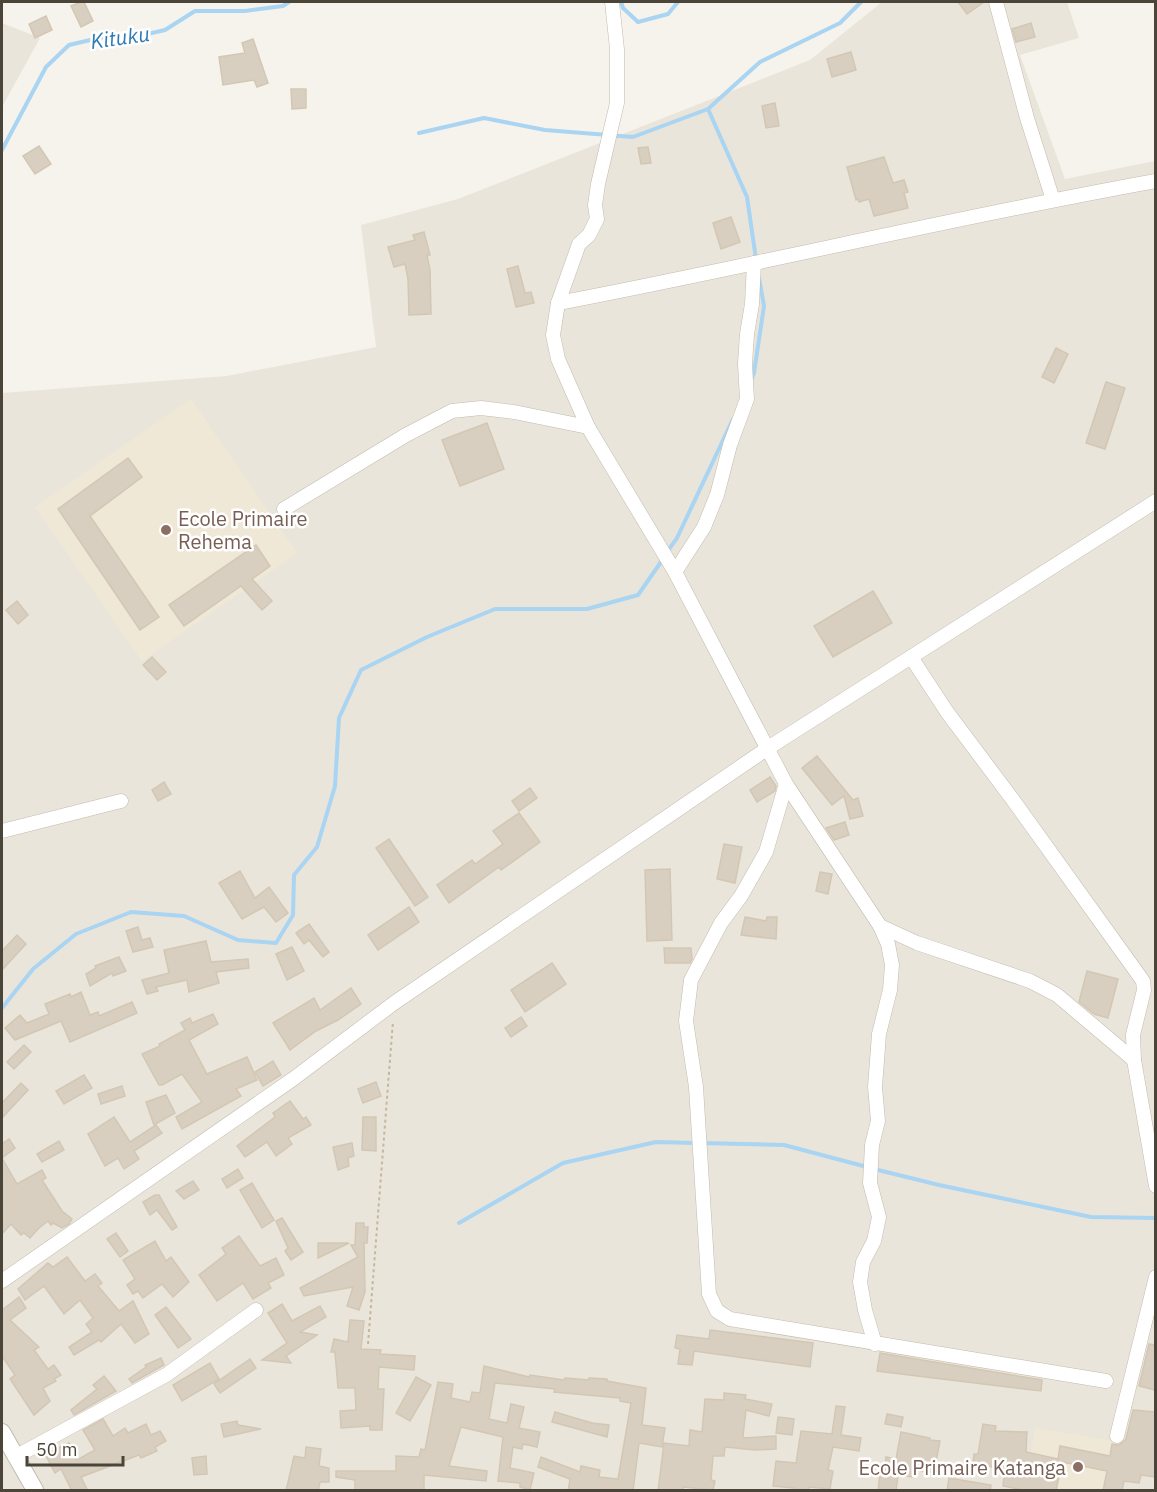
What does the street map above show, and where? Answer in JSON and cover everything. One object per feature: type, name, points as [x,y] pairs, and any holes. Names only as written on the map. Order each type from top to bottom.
[{"type":"street","points":[[612,2],[617,49],[617,103],[598,184],[595,205],[597,219],[589,235],[579,244],[558,303],[552,335],[558,359],[588,427],[675,572],[786,784],[880,926],[888,944],[892,965],[890,990],[879,1035],[875,1087],[878,1121],[872,1145],[870,1183],[879,1217],[874,1241],[863,1262],[860,1282],[875,1344]]},
{"type":"street","points":[[996,2],[1027,118],[1053,200]]},
{"type":"street","points":[[558,303],[1053,200],[1155,181]]},
{"type":"street","points":[[675,572],[704,527],[717,495],[730,445],[747,399],[745,364],[754,263]]},
{"type":"street","points":[[284,509],[406,435],[452,411],[481,408],[514,412],[588,427]]},
{"type":"street","points":[[2,1281],[293,1079],[394,1003],[768,748],[1155,501]]},
{"type":"street","points":[[911,657],[947,712],[1143,981],[1144,990],[1133,1035],[1134,1060],[1155,1186]]},
{"type":"street","points":[[786,784],[766,852],[741,896],[721,923],[691,980],[686,1021],[696,1087],[709,1294],[717,1311],[730,1319],[1106,1381]]},
{"type":"street","points":[[2,831],[121,801]]},
{"type":"street","points":[[880,926],[917,943],[1030,981],[1056,995],[1134,1060]]},
{"type":"street","points":[[1117,1436],[1155,1277]]},
{"type":"street","points":[[15,1457],[166,1375],[256,1310]]},
{"type":"street","points":[[2,1432],[35,1491]]},
{"type":"path","points":[[368,1344],[394,1003]]},
{"type":"shaded area","points":[[882,2],[1067,2],[1079,38],[1020,55],[1065,179],[1155,161],[1155,1490],[2,1490],[2,393],[227,376],[376,347],[361,225],[458,199],[810,60]]},
{"type":"shaded area","points":[[2,23],[40,38],[2,107]]},
{"type":"shaded area","name":"Ecole Primaire Rehema","points":[[191,399],[297,553],[142,661],[35,507]]},
{"type":"shaded area","name":"Ecole Primaire Katanga","points":[[1035,1428],[1131,1444],[1123,1490],[1025,1490]]},
{"type":"building","points":[[84,2],[93,21],[81,27],[71,6]]},
{"type":"building","points":[[958,2],[984,2],[967,14]]},
{"type":"building","points":[[46,16],[52,30],[35,38],[29,24]]},
{"type":"building","points":[[1031,23],[1035,37],[1016,42],[1012,29]]},
{"type":"building","points":[[253,39],[268,83],[257,87],[254,80],[223,85],[219,57],[245,53],[242,43]]},
{"type":"building","points":[[851,52],[856,70],[832,77],[827,59]]},
{"type":"building","points":[[291,89],[306,89],[306,108],[292,109]]},
{"type":"building","points":[[775,103],[779,126],[766,128],[762,106]]},
{"type":"building","points":[[39,146],[51,164],[35,174],[23,156]]},
{"type":"building","points":[[648,147],[651,163],[641,164],[638,148]]},
{"type":"building","points":[[884,157],[893,183],[904,180],[908,192],[904,193],[908,208],[874,216],[869,199],[859,202],[858,199],[856,200],[847,167]]},
{"type":"building","points":[[731,217],[740,242],[721,249],[713,223]]},
{"type":"building","points":[[424,232],[430,255],[427,255],[430,270],[431,314],[409,315],[408,279],[405,264],[394,267],[388,247],[415,240],[413,235]]},
{"type":"building","points":[[518,266],[525,293],[531,292],[534,303],[516,307],[507,269]]},
{"type":"building","points":[[1056,348],[1068,354],[1054,383],[1042,377]]},
{"type":"building","points":[[1106,382],[1125,388],[1105,449],[1086,443]]},
{"type":"building","points":[[487,423],[504,469],[460,486],[442,440]]},
{"type":"building","points":[[128,458],[142,477],[90,516],[159,617],[140,630],[58,509]]},
{"type":"building","points":[[256,545],[270,566],[252,579],[272,601],[262,610],[241,586],[184,626],[169,605]]},
{"type":"building","points":[[873,591],[892,623],[833,657],[814,626]]},
{"type":"building","points":[[17,601],[28,615],[18,624],[6,610]]},
{"type":"building","points":[[152,657],[166,672],[157,680],[143,665]]},
{"type":"building","points":[[817,756],[853,800],[858,798],[863,816],[850,819],[844,796],[832,805],[802,768]]},
{"type":"building","points":[[770,777],[776,786],[775,791],[757,802],[750,790]]},
{"type":"building","points":[[164,782],[171,794],[158,801],[152,790]]},
{"type":"building","points":[[530,788],[537,798],[519,811],[512,801]]},
{"type":"building","points":[[519,813],[540,842],[501,870],[499,867],[449,903],[437,885],[472,860],[475,864],[503,844],[493,831]]},
{"type":"building","points":[[845,822],[849,835],[834,840],[826,828]]},
{"type":"building","points":[[389,839],[428,897],[415,906],[376,848]]},
{"type":"building","points":[[724,844],[742,847],[735,883],[717,879]]},
{"type":"building","points":[[670,869],[672,940],[647,941],[645,870]]},
{"type":"building","points":[[240,871],[255,898],[269,887],[288,913],[276,922],[264,907],[242,919],[219,883]]},
{"type":"building","points":[[820,872],[832,874],[828,894],[816,891]]},
{"type":"building","points":[[409,907],[419,922],[378,950],[368,935]]},
{"type":"building","points":[[745,917],[766,921],[767,917],[777,917],[776,939],[741,935]]},
{"type":"building","points":[[309,924],[329,952],[323,957],[309,940],[304,944],[296,933]]},
{"type":"building","points":[[138,927],[142,940],[150,938],[153,947],[133,952],[126,931]]},
{"type":"building","points":[[17,935],[26,944],[2,970],[2,951]]},
{"type":"building","points":[[206,941],[211,962],[248,959],[249,968],[216,972],[219,983],[189,992],[187,980],[156,987],[158,991],[147,994],[142,980],[169,973],[164,950]]},
{"type":"building","points":[[292,947],[304,971],[287,980],[276,954]]},
{"type":"building","points":[[664,948],[691,948],[692,959],[690,963],[665,963]]},
{"type":"building","points":[[119,957],[126,971],[113,976],[112,973],[90,986],[86,974],[96,968],[95,966]]},
{"type":"building","points":[[552,963],[566,984],[525,1012],[511,990]]},
{"type":"building","points":[[1087,971],[1118,979],[1108,1018],[1094,1014],[1079,1002]]},
{"type":"building","points":[[351,988],[361,1004],[338,1020],[316,1031],[290,1050],[273,1023],[314,998],[320,1010]]},
{"type":"building","points":[[81,992],[90,1015],[98,1012],[99,1016],[132,1002],[137,1013],[70,1042],[61,1021],[15,1040],[5,1028],[20,1015],[27,1023],[49,1014],[45,1004]]},
{"type":"building","points":[[213,1014],[218,1024],[189,1040],[207,1074],[247,1057],[257,1080],[236,1089],[241,1096],[182,1129],[176,1117],[202,1102],[182,1074],[159,1085],[142,1054],[185,1030],[181,1023],[190,1018],[192,1023]]},
{"type":"building","points":[[521,1017],[527,1026],[511,1037],[505,1028]]},
{"type":"building","points":[[24,1045],[31,1052],[14,1069],[7,1062]]},
{"type":"building","points":[[273,1061],[281,1075],[263,1086],[255,1072]]},
{"type":"building","points":[[84,1075],[92,1088],[64,1104],[56,1091]]},
{"type":"building","points":[[376,1082],[381,1096],[363,1103],[358,1089]]},
{"type":"building","points":[[21,1083],[28,1090],[2,1118],[2,1103]]},
{"type":"building","points":[[122,1086],[125,1096],[101,1104],[98,1094]]},
{"type":"building","points":[[166,1095],[175,1113],[154,1125],[146,1102]]},
{"type":"building","points":[[290,1101],[303,1119],[306,1117],[311,1125],[288,1138],[292,1144],[276,1156],[267,1142],[245,1157],[237,1146],[275,1117],[273,1113]]},
{"type":"building","points":[[114,1117],[130,1142],[156,1125],[162,1133],[134,1151],[139,1159],[124,1169],[118,1158],[105,1166],[88,1134]]},
{"type":"building","points":[[363,1117],[376,1117],[376,1151],[362,1150]]},
{"type":"building","points":[[9,1139],[15,1148],[2,1158],[2,1144]]},
{"type":"building","points":[[59,1141],[64,1150],[42,1162],[37,1154]]},
{"type":"building","points":[[352,1143],[354,1156],[348,1158],[349,1166],[338,1170],[333,1147]]},
{"type":"building","points":[[2,1158],[17,1184],[42,1170],[46,1178],[42,1180],[62,1211],[72,1219],[69,1224],[62,1228],[53,1223],[51,1225],[48,1221],[30,1238],[24,1233],[21,1235],[11,1224],[2,1234]]},
{"type":"building","points":[[238,1169],[243,1178],[227,1188],[222,1179]]},
{"type":"building","points":[[193,1181],[199,1190],[184,1199],[176,1191]]},
{"type":"building","points":[[252,1183],[274,1220],[262,1228],[240,1190]]},
{"type":"building","points":[[159,1195],[177,1227],[172,1230],[157,1210],[150,1215],[143,1202]]},
{"type":"building","points":[[282,1218],[303,1252],[291,1260],[285,1251],[288,1248],[276,1221]]},
{"type":"building","points":[[356,1223],[364,1223],[364,1227],[368,1227],[367,1243],[364,1243],[365,1292],[359,1310],[347,1306],[353,1287],[304,1296],[300,1288],[358,1257],[351,1245],[355,1245]]},
{"type":"building","points":[[116,1233],[128,1251],[120,1257],[107,1239]]},
{"type":"building","points":[[239,1236],[260,1266],[276,1258],[284,1275],[268,1283],[271,1288],[253,1299],[243,1283],[217,1301],[199,1275],[226,1254],[222,1248]]},
{"type":"building","points":[[155,1241],[166,1261],[171,1257],[189,1282],[173,1297],[162,1284],[143,1298],[138,1291],[133,1294],[127,1285],[135,1279],[123,1260]]},
{"type":"building","points":[[318,1243],[349,1243],[318,1258]]},
{"type":"building","points":[[67,1257],[85,1281],[95,1274],[102,1283],[98,1286],[119,1311],[133,1301],[149,1334],[135,1343],[121,1324],[101,1342],[99,1340],[74,1355],[69,1347],[92,1332],[86,1324],[93,1318],[80,1300],[64,1314],[44,1286],[25,1300],[18,1289],[48,1263],[53,1267]]},
{"type":"building","points":[[19,1297],[26,1308],[10,1320],[39,1347],[34,1350],[48,1369],[54,1365],[61,1375],[54,1379],[56,1381],[43,1388],[50,1401],[34,1415],[10,1379],[15,1375],[2,1356],[2,1310]]},
{"type":"building","points":[[282,1304],[292,1321],[320,1306],[326,1317],[300,1332],[317,1335],[286,1356],[291,1363],[262,1360],[287,1343],[268,1313]]},
{"type":"building","points":[[166,1307],[191,1339],[178,1348],[155,1315]]},
{"type":"building","points":[[350,1320],[364,1321],[361,1349],[381,1350],[380,1354],[415,1356],[414,1370],[379,1367],[378,1389],[384,1389],[382,1430],[370,1430],[370,1426],[341,1428],[340,1411],[356,1410],[355,1388],[338,1388],[335,1352],[331,1352],[334,1339],[348,1342]]},
{"type":"building","points":[[710,1330],[813,1343],[810,1367],[694,1351],[692,1365],[678,1364],[680,1349],[675,1348],[677,1335],[709,1339]]},
{"type":"building","points":[[1149,1344],[1155,1345],[1155,1390],[1139,1386]]},
{"type":"building","points":[[880,1353],[1042,1380],[1041,1391],[877,1371]]},
{"type":"building","points":[[161,1358],[164,1365],[132,1383],[129,1379],[146,1367],[145,1365]]},
{"type":"building","points":[[250,1359],[256,1368],[220,1393],[214,1384]]},
{"type":"building","points":[[210,1363],[219,1379],[182,1401],[173,1385]]},
{"type":"building","points":[[484,1366],[529,1377],[530,1375],[564,1380],[565,1378],[607,1379],[607,1381],[646,1388],[642,1425],[665,1428],[662,1447],[639,1443],[633,1491],[568,1491],[570,1479],[538,1467],[541,1457],[580,1472],[581,1466],[600,1470],[599,1477],[618,1479],[631,1403],[620,1401],[620,1398],[554,1392],[555,1389],[495,1383],[489,1419],[507,1423],[511,1404],[524,1407],[519,1428],[540,1432],[537,1447],[523,1444],[522,1449],[513,1447],[510,1468],[534,1473],[530,1490],[520,1487],[520,1483],[498,1481],[503,1437],[461,1427],[449,1466],[487,1471],[486,1481],[424,1475],[424,1491],[355,1491],[355,1480],[336,1477],[336,1471],[396,1471],[396,1456],[419,1457],[421,1449],[425,1450],[438,1382],[453,1384],[451,1398],[470,1402],[472,1392],[480,1393]]},
{"type":"building","points":[[104,1376],[116,1391],[74,1415],[71,1410],[97,1389],[93,1385]]},
{"type":"building","points":[[416,1377],[431,1385],[410,1421],[396,1413]]},
{"type":"building","points":[[724,1393],[746,1395],[745,1399],[772,1404],[769,1416],[746,1410],[743,1436],[744,1438],[776,1436],[776,1449],[755,1450],[725,1447],[724,1456],[713,1456],[711,1480],[715,1481],[713,1490],[683,1487],[683,1491],[658,1491],[664,1443],[689,1446],[690,1430],[702,1432],[705,1399],[724,1400]]},
{"type":"building","points":[[836,1406],[845,1407],[841,1435],[861,1438],[859,1451],[833,1447],[828,1470],[833,1471],[830,1489],[809,1487],[809,1491],[794,1491],[794,1488],[773,1486],[776,1461],[796,1463],[801,1431],[832,1434]]},
{"type":"building","points":[[1133,1410],[1155,1412],[1155,1477],[1141,1475],[1139,1483],[1124,1481],[1122,1491],[1103,1491],[1107,1471],[1062,1462],[1056,1491],[1028,1491],[1003,1486],[1005,1469],[973,1464],[974,1454],[978,1454],[983,1424],[996,1426],[995,1431],[1027,1432],[1026,1452],[1058,1459],[1060,1446],[1110,1456],[1112,1444],[1119,1445],[1126,1439]]},
{"type":"building","points":[[555,1412],[592,1423],[609,1425],[607,1437],[552,1422]]},
{"type":"building","points":[[887,1414],[903,1417],[901,1427],[885,1424]]},
{"type":"building","points":[[778,1417],[794,1419],[792,1435],[776,1433]]},
{"type":"building","points":[[103,1419],[113,1436],[125,1428],[128,1433],[146,1424],[151,1435],[160,1431],[166,1441],[155,1447],[157,1451],[141,1458],[139,1455],[81,1477],[88,1491],[72,1491],[61,1469],[55,1473],[45,1454],[69,1443],[77,1460],[95,1450],[83,1430]]},
{"type":"building","points":[[237,1421],[238,1425],[261,1429],[224,1437],[221,1424]]},
{"type":"building","points":[[901,1432],[940,1441],[934,1472],[914,1471],[913,1477],[898,1475],[896,1491],[878,1491],[880,1474],[884,1474],[886,1457],[896,1459]]},
{"type":"building","points":[[306,1447],[321,1449],[319,1466],[329,1468],[329,1482],[320,1482],[318,1491],[286,1491],[294,1456],[305,1458]]},
{"type":"building","points":[[206,1456],[207,1474],[194,1475],[192,1458]]},
{"type":"building","points":[[949,1478],[991,1485],[990,1491],[947,1491]]},
{"type":"waterway","name":"Kituku","points":[[2,150],[46,67],[69,45],[103,37],[130,38],[165,30],[195,11],[245,11],[283,6],[289,2]]},
{"type":"waterway","name":"Kituku","points":[[621,2],[623,8],[638,22],[668,14],[678,2]]},
{"type":"waterway","points":[[419,133],[484,118],[545,130],[633,137],[708,109],[760,62],[840,23],[861,2]]},
{"type":"waterway","points":[[708,109],[747,197],[756,259]]},
{"type":"waterway","points":[[751,380],[764,306],[759,278]]},
{"type":"waterway","points":[[667,552],[677,538],[733,419]]},
{"type":"waterway","points":[[2,1008],[33,969],[76,934],[131,912],[184,916],[238,940],[276,943],[293,915],[294,875],[317,847],[335,786],[339,718],[361,670],[427,637],[495,609],[587,609],[638,595],[663,559]]},
{"type":"waterway","points":[[459,1223],[563,1163],[656,1142],[695,1143]]},
{"type":"waterway","points":[[703,1143],[784,1145],[867,1167]]},
{"type":"waterway","points":[[874,1169],[1091,1217],[1156,1218]]},
{"type":"place","name":"Ecole Primaire Rehema","points":[[166,530]]},
{"type":"place","name":"Ecole Primaire Katanga","points":[[1078,1467]]}]
